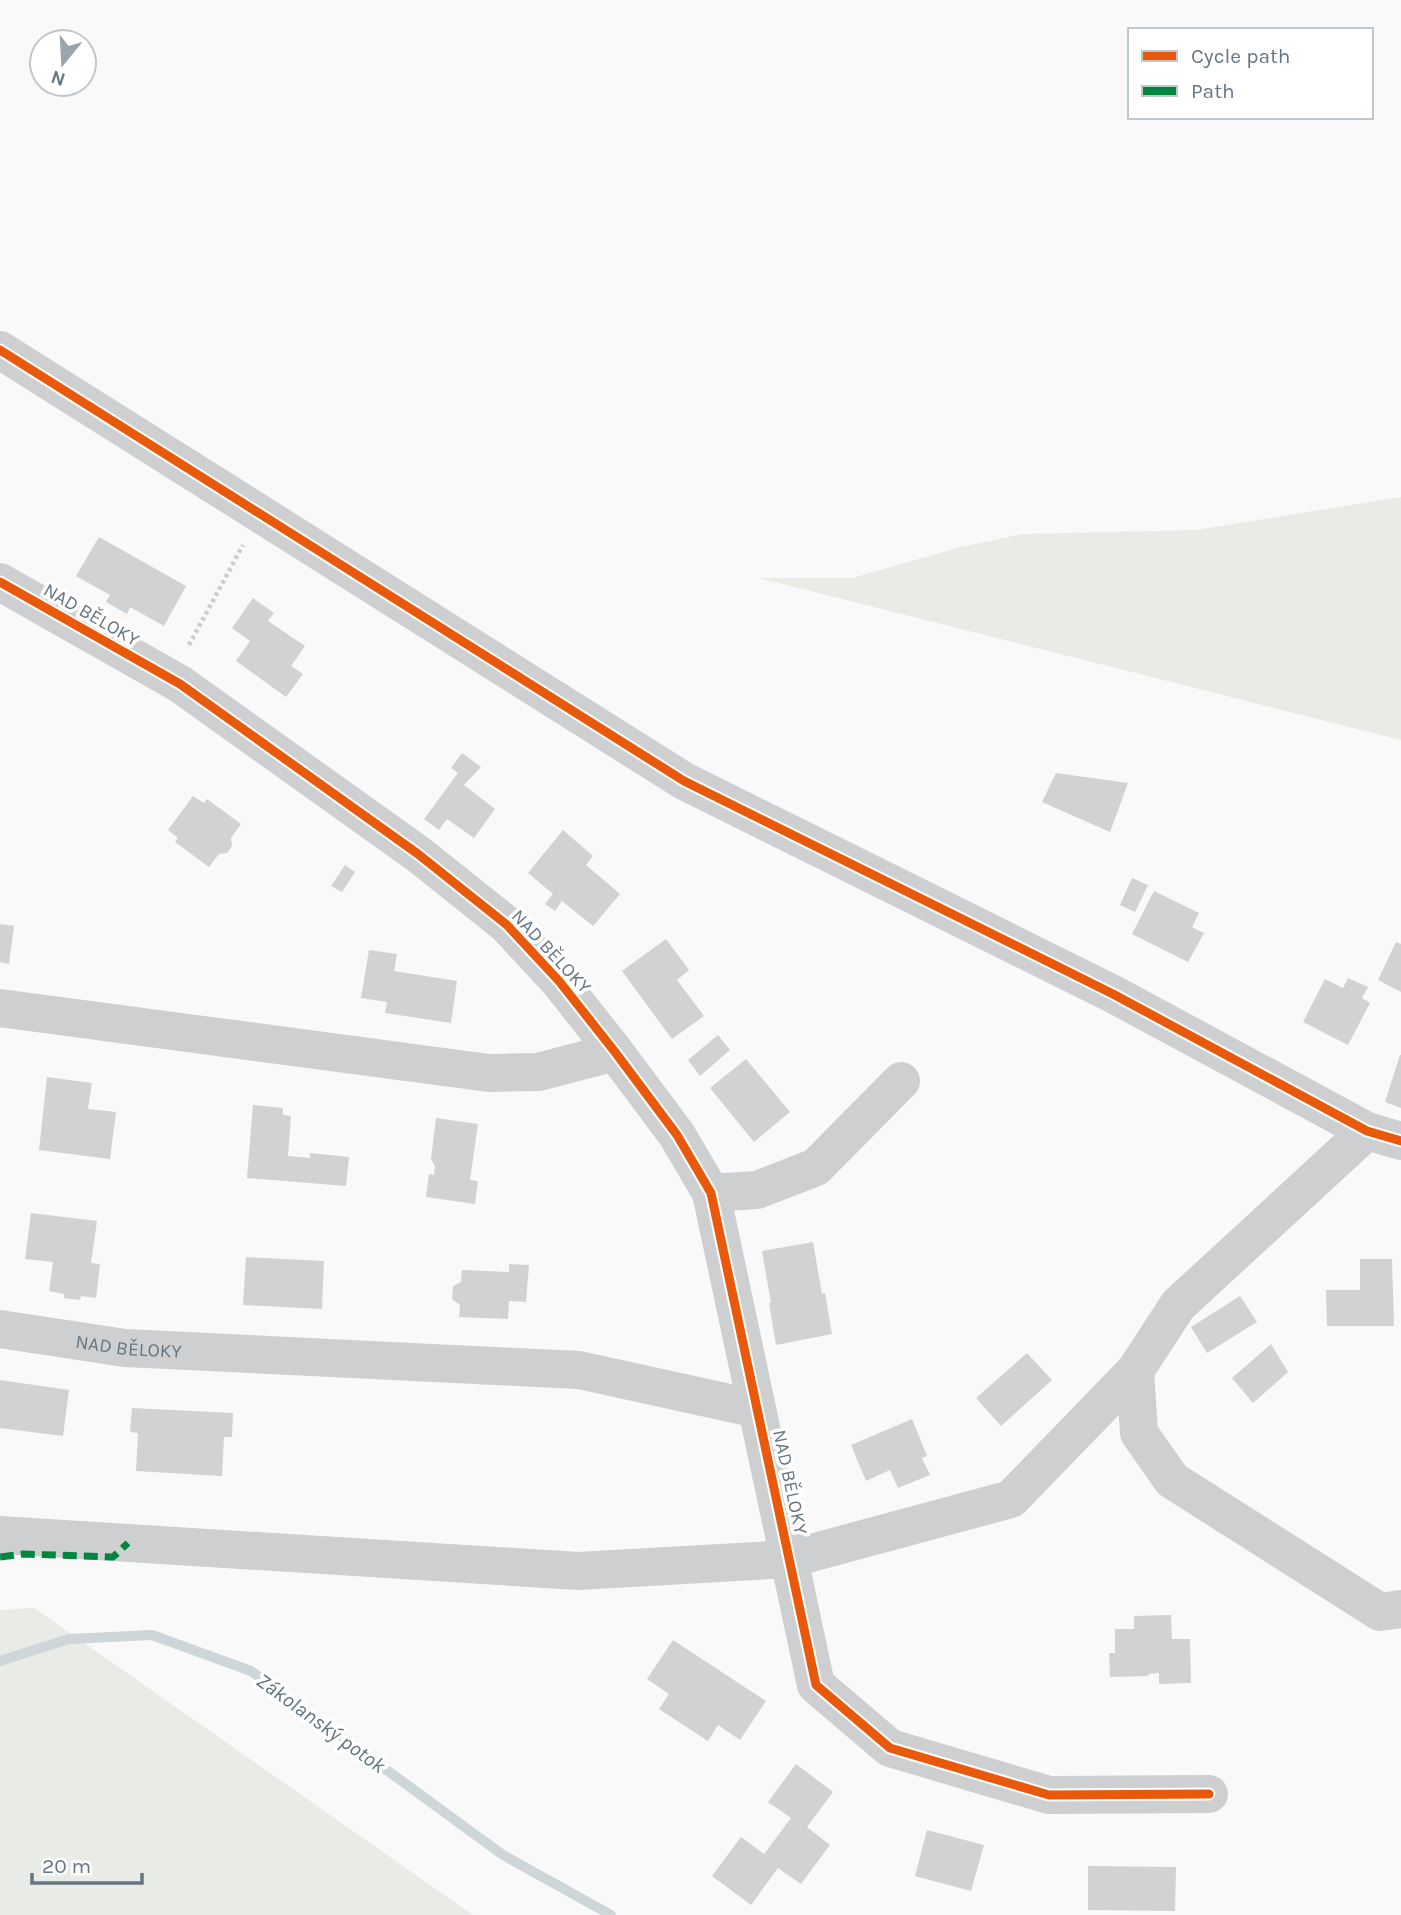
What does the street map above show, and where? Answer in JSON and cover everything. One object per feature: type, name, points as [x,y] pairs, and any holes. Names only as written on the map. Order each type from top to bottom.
[{"type":"street","points":[[0,350],[684,780],[1113,994],[1384,1136],[1178,1305],[1135,1371],[1011,1499],[789,1559],[578,1571],[0,1535]]},
{"type":"street","name":"NAD BĚLOKY","points":[[0,582],[171,679],[418,854],[507,925],[559,981],[677,1135],[711,1193],[816,1685],[890,1748],[1049,1795],[1209,1794]]},
{"type":"street","points":[[0,1008],[489,1073],[538,1072],[615,1052]]},
{"type":"street","points":[[711,1193],[757,1190],[816,1167],[901,1080]]},
{"type":"street","name":"NAD BĚLOKY","points":[[0,1329],[125,1348],[579,1370],[757,1409]]},
{"type":"street","points":[[1135,1371],[1139,1433],[1172,1480],[1380,1612],[1401,1609]]},
{"type":"path","points":[[171,679],[260,513]]},
{"type":"shaded area","points":[[1401,497],[1401,740],[759,578],[852,578],[961,547],[1023,534],[1196,530]]},
{"type":"shaded area","points":[[34,1608],[473,1915],[0,1915],[0,1610]]},
{"type":"building","points":[[99,537],[186,586],[164,626],[130,607],[127,614],[106,602],[110,595],[76,576]]},
{"type":"building","points":[[253,598],[274,613],[268,621],[305,646],[291,666],[303,674],[286,697],[236,661],[250,641],[232,628]]},
{"type":"building","points":[[462,753],[481,767],[464,785],[495,809],[474,838],[447,819],[439,830],[424,819],[458,773],[451,768]]},
{"type":"building","points":[[1056,773],[1128,783],[1110,832],[1042,802]]},
{"type":"building","points":[[193,796],[204,803],[207,799],[241,824],[231,838],[232,846],[227,853],[219,854],[209,867],[175,842],[178,838],[168,830]]},
{"type":"building","points":[[563,830],[593,856],[586,865],[620,894],[593,926],[562,901],[555,911],[545,904],[553,894],[528,873]]},
{"type":"building","points":[[345,865],[355,872],[342,892],[331,886]]},
{"type":"building","points":[[1132,878],[1148,885],[1135,912],[1120,905]]},
{"type":"building","points":[[1154,891],[1199,913],[1192,927],[1204,933],[1188,962],[1132,934]]},
{"type":"building","points":[[0,924],[14,926],[9,964],[0,962]]},
{"type":"building","points":[[666,939],[689,970],[677,980],[704,1016],[672,1039],[622,971]]},
{"type":"building","points":[[1396,942],[1401,944],[1401,992],[1378,980]]},
{"type":"building","points":[[369,950],[397,954],[394,971],[457,981],[451,1023],[385,1013],[387,1002],[361,998]]},
{"type":"building","points":[[1348,978],[1368,987],[1362,998],[1370,1003],[1348,1045],[1303,1022],[1325,979],[1343,988]]},
{"type":"building","points":[[718,1035],[730,1050],[700,1076],[688,1060]]},
{"type":"building","points":[[1401,1055],[1401,1108],[1385,1102]]},
{"type":"building","points":[[746,1059],[790,1112],[754,1142],[710,1088]]},
{"type":"building","points":[[47,1077],[92,1083],[88,1109],[116,1112],[110,1159],[39,1150]]},
{"type":"building","points":[[253,1105],[283,1108],[283,1115],[291,1116],[288,1156],[310,1158],[310,1153],[349,1157],[346,1186],[247,1178]]},
{"type":"building","points":[[436,1118],[478,1124],[470,1180],[478,1181],[475,1204],[426,1197],[429,1174],[434,1175],[435,1166],[431,1159]]},
{"type":"building","points":[[31,1213],[97,1221],[91,1263],[100,1264],[96,1298],[64,1298],[64,1294],[49,1291],[53,1262],[25,1259]]},
{"type":"building","points":[[813,1242],[832,1334],[776,1345],[762,1251]]},
{"type":"building","points":[[246,1257],[324,1261],[322,1309],[243,1305]]},
{"type":"building","points":[[1360,1259],[1392,1259],[1394,1326],[1327,1326],[1326,1290],[1360,1290]]},
{"type":"building","points":[[509,1264],[529,1265],[526,1302],[509,1301],[508,1319],[459,1317],[460,1305],[452,1299],[453,1286],[461,1282],[462,1270],[509,1272]]},
{"type":"building","points":[[1240,1296],[1257,1322],[1207,1353],[1191,1327]]},
{"type":"building","points":[[1271,1344],[1288,1372],[1253,1403],[1232,1378]]},
{"type":"building","points":[[1027,1353],[1052,1380],[1001,1426],[976,1398]]},
{"type":"building","points":[[0,1380],[69,1390],[63,1436],[0,1428]]},
{"type":"building","points":[[132,1408],[233,1413],[232,1437],[224,1437],[222,1476],[136,1471],[138,1433],[130,1432]]},
{"type":"building","points":[[912,1419],[927,1456],[922,1458],[930,1475],[898,1488],[890,1470],[866,1481],[851,1445]]},
{"type":"building","points":[[1171,1615],[1172,1639],[1190,1639],[1191,1683],[1159,1684],[1159,1673],[1148,1674],[1149,1676],[1110,1677],[1109,1653],[1115,1653],[1115,1629],[1134,1629],[1134,1616]]},
{"type":"building","points":[[673,1640],[766,1701],[740,1740],[718,1725],[708,1741],[659,1709],[669,1694],[647,1679]]},
{"type":"building","points":[[796,1764],[833,1792],[807,1827],[830,1845],[801,1884],[778,1868],[751,1905],[712,1876],[741,1837],[764,1854],[791,1818],[768,1802]]},
{"type":"building","points":[[927,1830],[984,1845],[971,1891],[915,1876]]},
{"type":"building","points":[[1088,1866],[1176,1867],[1175,1911],[1088,1910]]},
{"type":"waterway","name":"Zákolanský potok","points":[[0,1661],[69,1639],[152,1635],[251,1671],[503,1855],[611,1915]]},
{"type":"marked path","points":[[0,1557],[23,1554],[113,1557],[128,1543]]},
{"type":"cycle path","points":[[0,350],[684,781],[1113,994],[1367,1131],[1401,1141]]},
{"type":"cycle path","points":[[0,582],[180,684],[418,854],[507,925],[559,981],[677,1135],[711,1193],[816,1685],[890,1748],[1049,1795],[1209,1794]]}]
